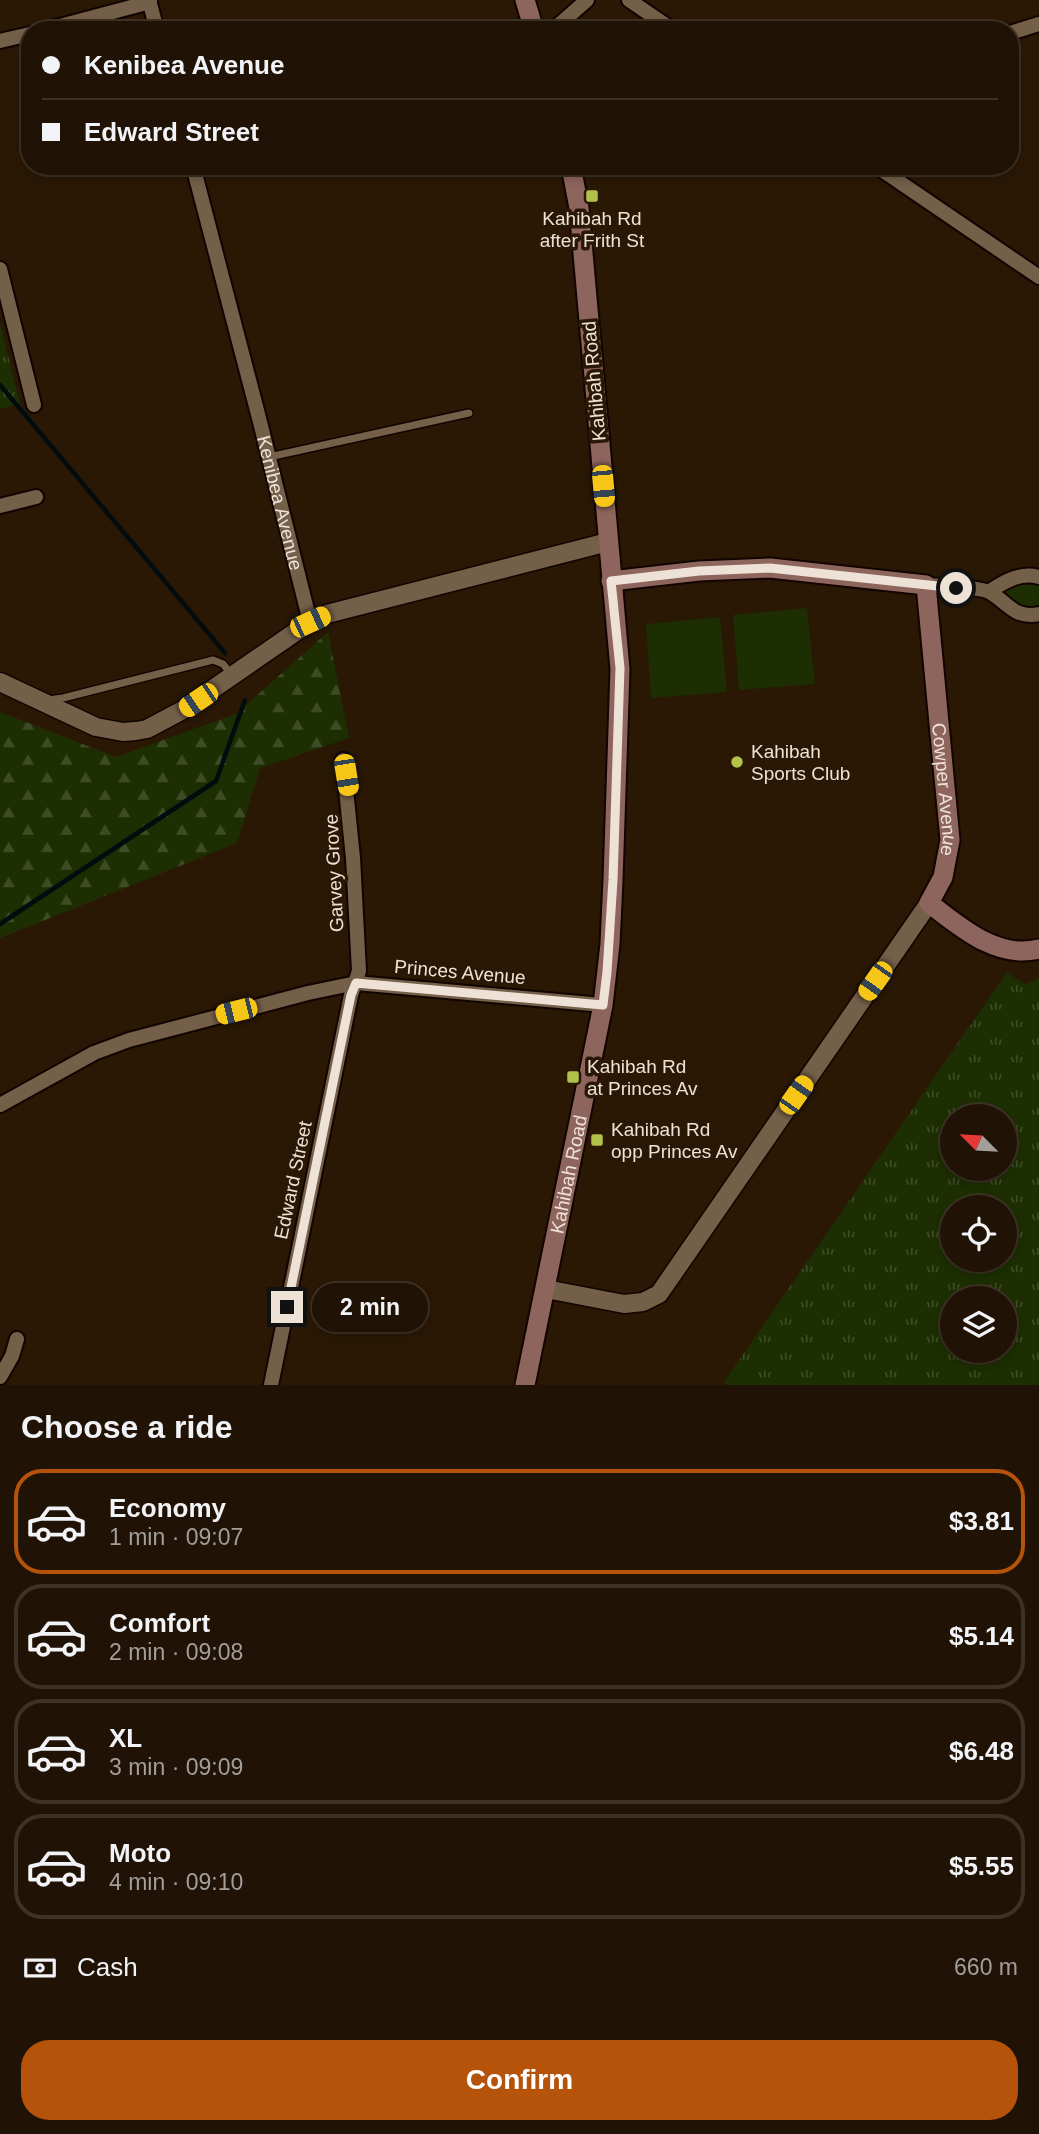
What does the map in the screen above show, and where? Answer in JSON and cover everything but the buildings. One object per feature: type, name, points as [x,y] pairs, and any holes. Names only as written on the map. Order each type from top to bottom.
[{"type":"main road","points":[[526,0],[532,21]]},
{"type":"main road","name":"Kahibah Road","points":[[525,1385],[603,1005],[613,880],[620,668],[579,208],[573,175]]},
{"type":"main road","points":[[611,581],[699,571],[770,568],[926,585]]},
{"type":"main road","name":"Cowper Avenue","points":[[926,585],[950,840],[943,877],[929,903]]},
{"type":"main road","points":[[929,903],[968,932],[999,947],[1016,950],[1039,949]]},
{"type":"street","points":[[563,21],[587,0]]},
{"type":"street","points":[[629,0],[660,21]]},
{"type":"street","points":[[78,21],[150,1],[155,21]]},
{"type":"street","points":[[1019,30],[1039,24]]},
{"type":"street","points":[[0,41],[21,36]]},
{"type":"street","name":"Kenibea Avenue","points":[[195,175],[310,622]]},
{"type":"street","points":[[889,175],[1039,277]]},
{"type":"street","points":[[0,269],[34,405]]},
{"type":"street","points":[[0,506],[36,497]]},
{"type":"street","points":[[0,682],[96,727],[110,730],[147,729],[181,711],[310,622],[343,609],[608,542]]},
{"type":"street","points":[[926,585],[990,591],[1011,579],[1026,575],[1039,578]]},
{"type":"street","points":[[990,591],[1002,603],[1022,614],[1039,614]]},
{"type":"street","name":"Garvey Grove","points":[[344,760],[353,858],[359,971],[356,983]]},
{"type":"street","name":"Cowper Avenue","points":[[546,1289],[624,1304],[643,1302],[659,1294],[929,903]]},
{"type":"street","name":"Princes Avenue","points":[[0,1105],[94,1053],[129,1040],[356,983],[603,1005]]},
{"type":"street","name":"Edward Street","points":[[271,1385],[351,995],[356,983]]},
{"type":"street","points":[[0,1377],[12,1356],[17,1339]]},
{"type":"lane","points":[[269,457],[469,414]]},
{"type":"lane","points":[[40,701],[63,698],[213,660],[223,664],[233,676]]},
{"type":"green space","points":[[0,323],[20,404],[0,409]]},
{"type":"green space","points":[[1023,581],[1039,584],[1039,604],[1022,607],[998,592]]},
{"type":"green space","points":[[807,608],[815,684],[739,690],[733,615]]},
{"type":"green space","points":[[720,617],[727,692],[651,698],[646,624]]},
{"type":"green space","points":[[328,632],[349,738],[260,768],[237,843],[0,938],[0,712],[116,757],[236,714]]},
{"type":"green space","points":[[1007,972],[1024,984],[1039,979],[1039,1385],[727,1385],[724,1382]]},
{"type":"waterway","points":[[0,385],[225,653]]},
{"type":"waterway","points":[[0,924],[216,781],[245,700]]},
{"type":"place","name":"Kahibah Rd after Frith St","points":[[592,196]]},
{"type":"place","name":"Kahibah Sports Club","points":[[737,762]]},
{"type":"place","name":"Kahibah Rd at Princes Av","points":[[573,1077]]},
{"type":"place","name":"Kahibah Rd opp Princes Av","points":[[597,1140]]},
{"type":"route","points":[[287,1307],[351,995],[356,983],[603,1005],[610,944],[620,668],[611,581],[699,571],[770,568],[956,588]]}]
